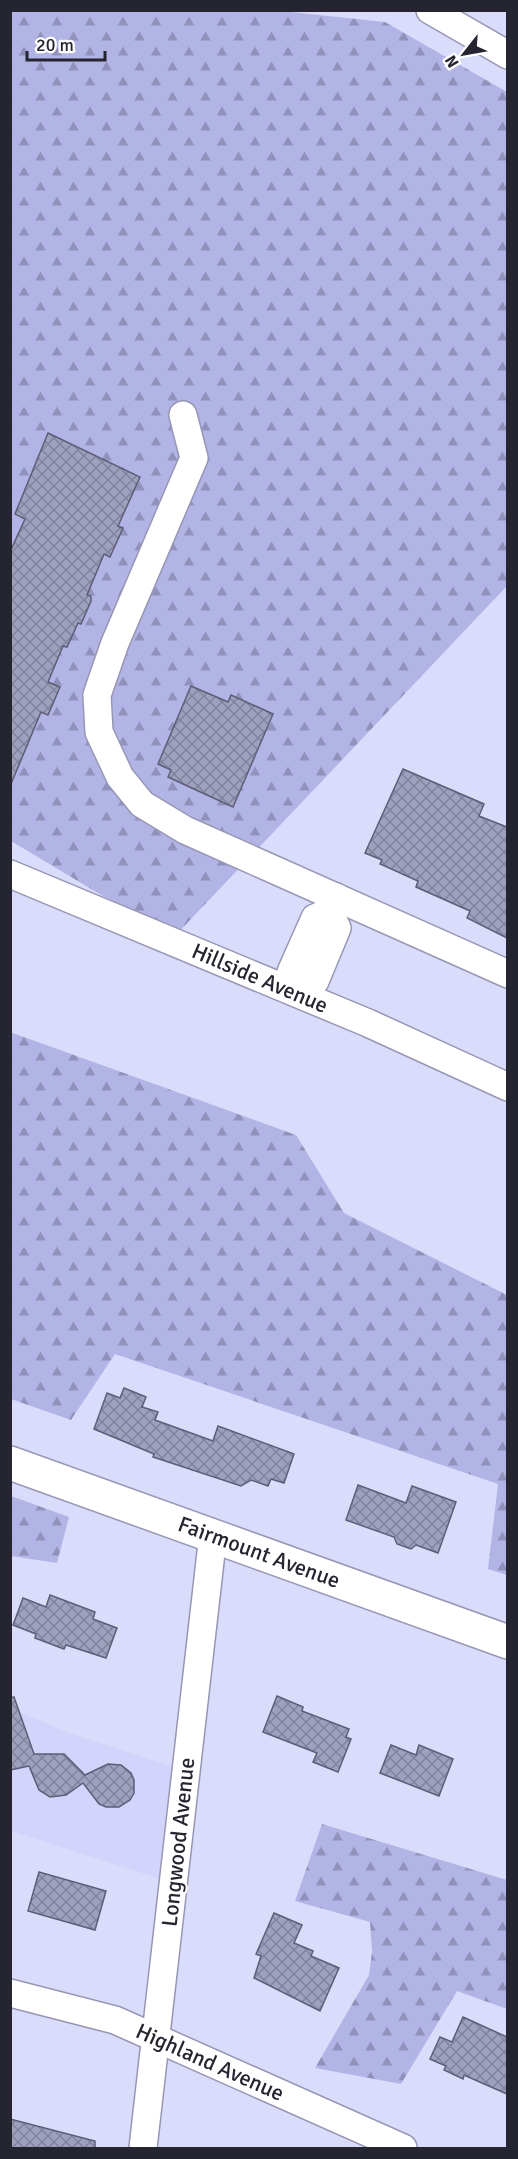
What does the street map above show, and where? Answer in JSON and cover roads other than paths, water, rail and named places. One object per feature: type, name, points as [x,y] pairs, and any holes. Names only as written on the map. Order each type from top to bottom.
[{"type":"main road","name":"Fairmount Avenue","points":[[10,1463],[507,1642]]},
{"type":"street","points":[[430,10],[507,55]]},
{"type":"street","points":[[183,415],[194,458],[107,664],[97,695],[99,732],[120,777],[142,804],[185,830],[333,904],[507,974]]},
{"type":"street","name":"Hillside Avenue","points":[[10,873],[298,988],[507,1087]]},
{"type":"street","points":[[298,988],[315,981],[337,928],[333,904]]},
{"type":"street","name":"Longwood Avenue","points":[[143,2148],[213,1535]]},
{"type":"street","name":"Highland Avenue","points":[[10,1993],[116,2020],[403,2148]]}]
